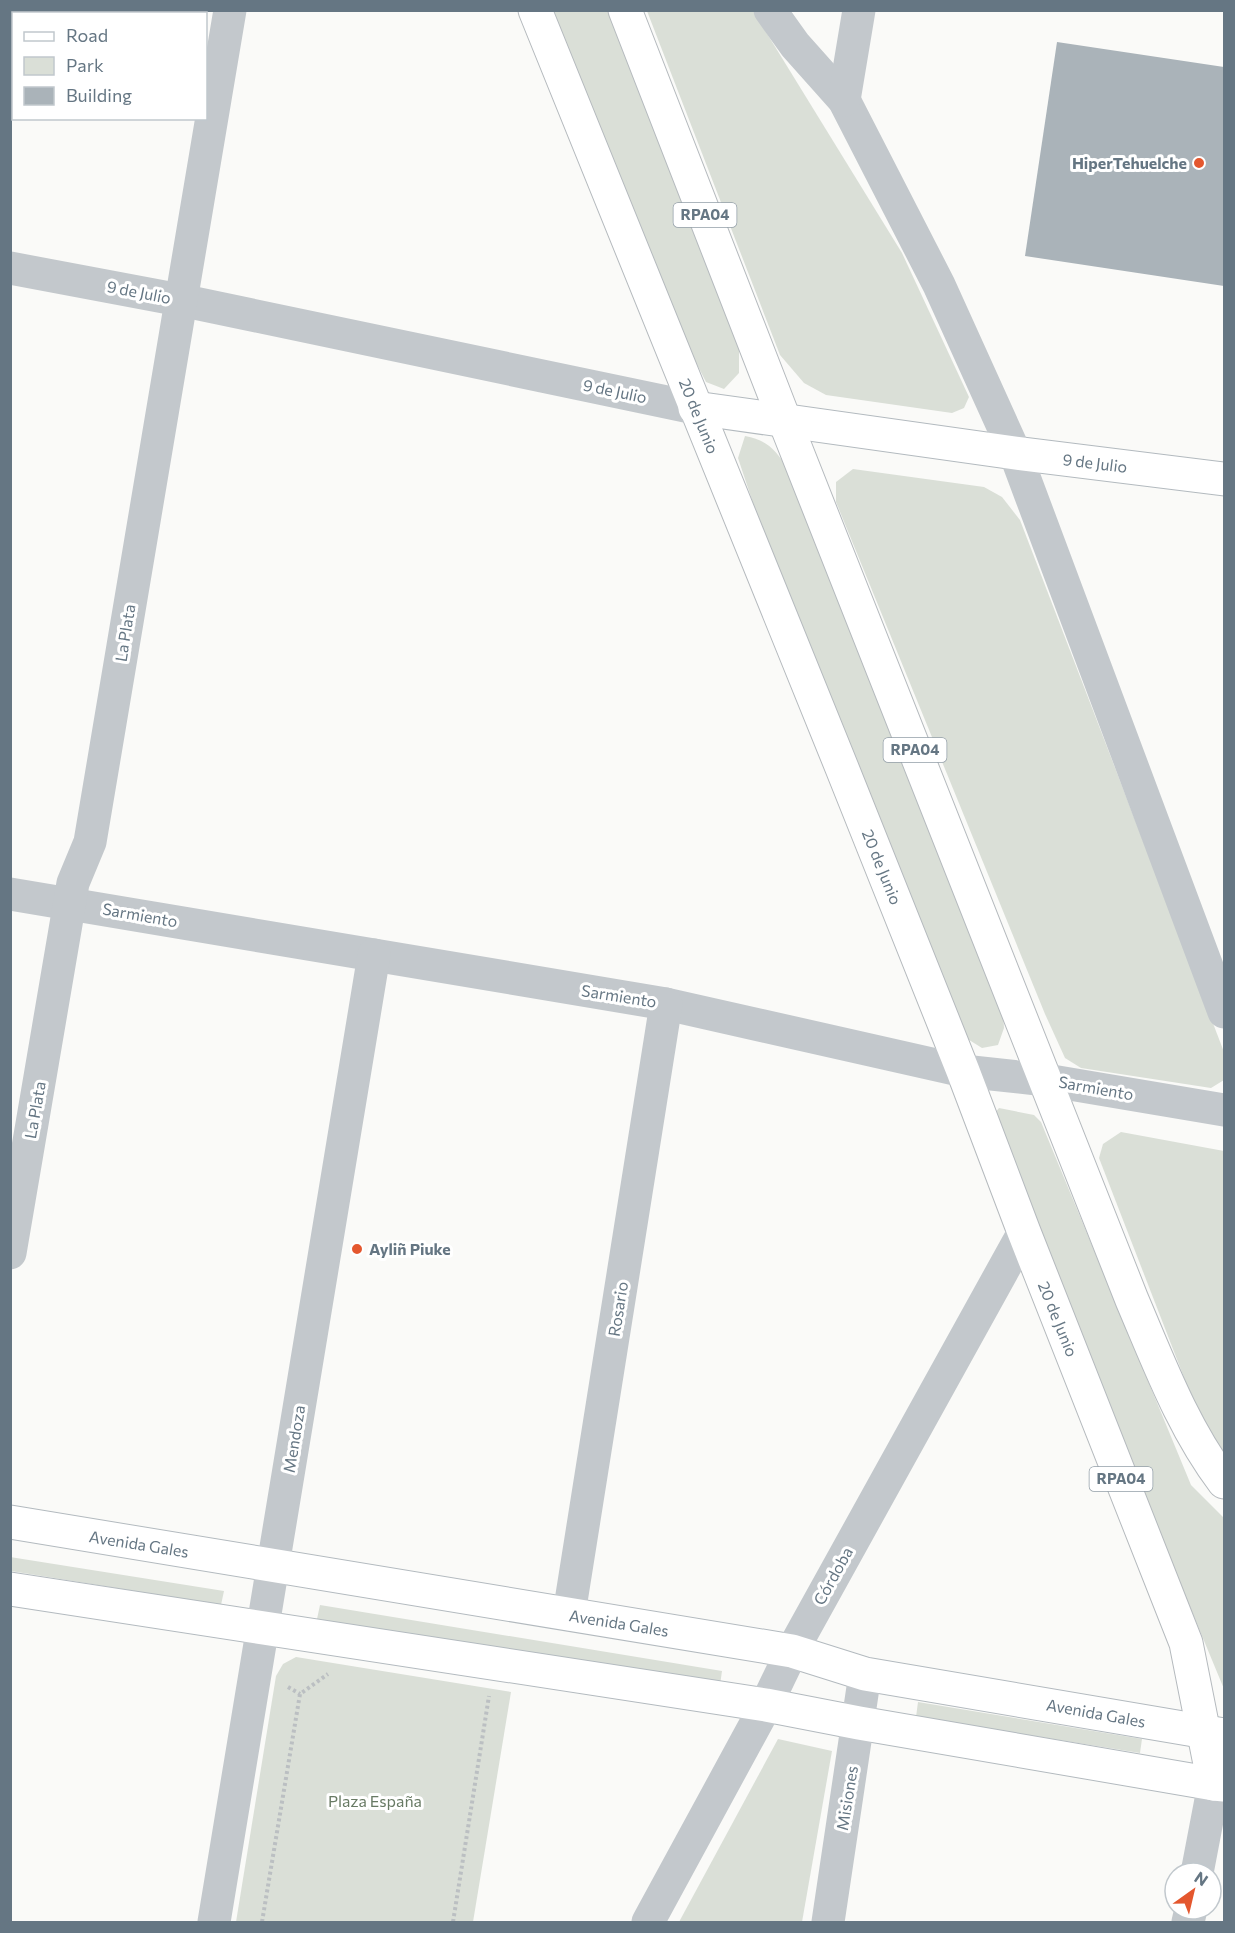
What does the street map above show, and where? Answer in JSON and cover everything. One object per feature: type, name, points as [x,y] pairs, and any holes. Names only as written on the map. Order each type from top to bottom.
[{"type":"main road","name":"20 de Junio","points":[[535,10],[838,757],[1186,1643],[1213,1733],[1219,1784]]},
{"type":"main road","name":"RPA04","points":[[625,10],[784,420],[1132,1300],[1182,1414],[1224,1482]]},
{"type":"main road","name":"9 de Julio","points":[[695,408],[1015,453],[1224,478]]},
{"type":"main road","name":"Avenida Gales","points":[[10,1522],[792,1651],[866,1674],[1213,1733]]},
{"type":"main road","points":[[10,1589],[765,1705],[1219,1784]]},
{"type":"street","name":"La Plata","points":[[10,1253],[69,903],[73,883],[90,843],[180,300],[231,10]]},
{"type":"street","points":[[770,10],[795,45],[844,100],[939,285],[1015,453],[1224,1012]]},
{"type":"street","points":[[844,100],[859,10]]},
{"type":"street","name":"9 de Julio","points":[[10,268],[180,300],[695,408]]},
{"type":"street","name":"Sarmiento","points":[[10,894],[666,1004],[963,1071],[1046,1080],[1224,1110]]},
{"type":"street","name":"Mendoza","points":[[214,1923],[374,956]]},
{"type":"street","name":"Rosario","points":[[570,1614],[666,1004]]},
{"type":"street","name":"Córdoba","points":[[648,1923],[792,1651],[1024,1232]]},
{"type":"street","name":"Misiones","points":[[828,1923],[866,1674]]},
{"type":"street","points":[[1200,1861],[1219,1784]]},
{"type":"path","points":[[262,1923],[300,1694],[327,1674],[339,1675]]},
{"type":"path","points":[[453,1923],[489,1695],[478,1694]]},
{"type":"green space","points":[[549,11],[612,11],[739,347],[739,373],[724,389],[706,382],[677,325]]},
{"type":"green space","points":[[647,11],[753,11],[902,253],[969,397],[964,408],[952,413],[826,395],[804,383],[780,355]]},
{"type":"green space","points":[[745,436],[771,447],[789,470],[1003,1011],[1004,1028],[998,1045],[982,1048],[966,1038],[952,1021],[753,503],[738,458]]},
{"type":"green space","points":[[853,469],[984,487],[1002,497],[1020,520],[1224,1052],[1224,1080],[1211,1088],[1081,1068],[1065,1058],[836,502],[836,482]]},
{"type":"green space","points":[[999,1108],[1034,1115],[1041,1122],[1191,1485],[1224,1518],[1224,1689],[994,1114]]},
{"type":"green space","points":[[1121,1132],[1224,1151],[1224,1453],[1197,1411],[1099,1158],[1103,1144]]},
{"type":"green space","points":[[10,1557],[224,1591],[221,1605],[11,1571]]},
{"type":"green space","points":[[320,1605],[722,1671],[720,1685],[317,1619]]},
{"type":"green space","name":"Plaza España","points":[[296,1657],[511,1692],[473,1922],[236,1922],[276,1676],[283,1664]]},
{"type":"green space","points":[[918,1702],[1142,1739],[1140,1753],[916,1717]]},
{"type":"green space","points":[[778,1739],[832,1751],[802,1922],[679,1922]]},
{"type":"building","points":[[1057,42],[1224,67],[1224,286],[1025,256]]},
{"type":"place","name":"HiperTehuelche","points":[[1199,163]]},
{"type":"place","name":"Ayliñ Piuke","points":[[357,1249]]}]
